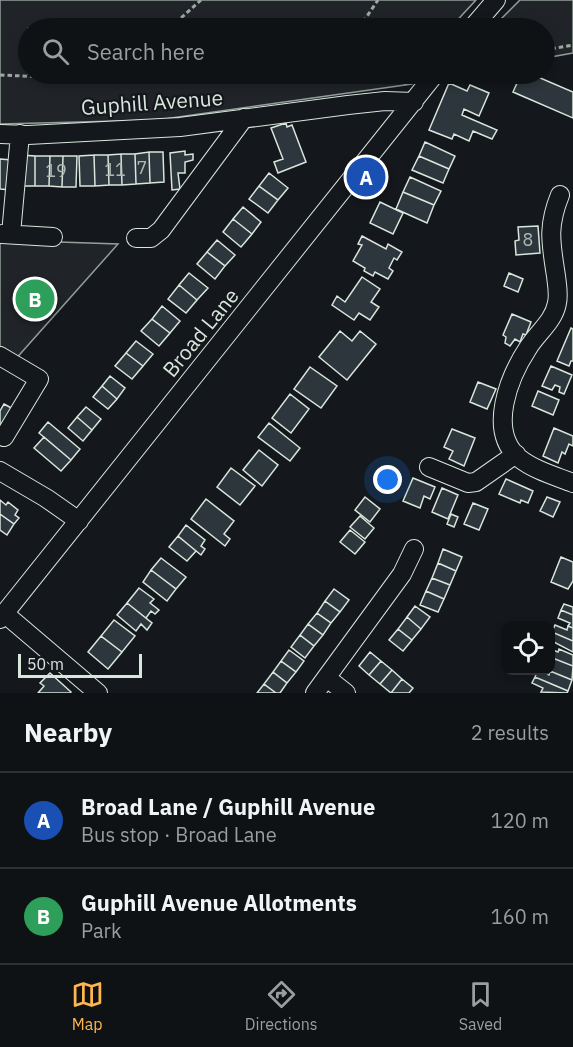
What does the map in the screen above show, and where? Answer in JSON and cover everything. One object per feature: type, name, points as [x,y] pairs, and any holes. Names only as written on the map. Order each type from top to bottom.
[{"type":"street","points":[[481,18],[496,0]]},
{"type":"street","name":"Broad Lane","points":[[2,616],[427,84]]},
{"type":"street","name":"Guphill Avenue","points":[[0,134],[180,127],[417,97]]},
{"type":"street","points":[[136,238],[151,238],[161,230],[244,118]]},
{"type":"street","points":[[20,134],[6,234],[53,237]]},
{"type":"street","points":[[560,195],[552,217],[550,234],[558,295],[556,310],[524,354],[502,413],[504,431],[516,454],[536,468],[573,483]]},
{"type":"street","points":[[0,356],[39,379],[4,437]]},
{"type":"street","points":[[429,467],[468,483],[476,482],[516,454]]},
{"type":"street","points":[[0,471],[79,521]]},
{"type":"street","points":[[315,693],[327,678],[399,561],[414,549]]},
{"type":"street","points":[[2,616],[98,693]]},
{"type":"street","points":[[327,678],[346,693]]},
{"type":"path","points":[[181,18],[201,0]]},
{"type":"path","points":[[366,18],[378,0]]},
{"type":"path","points":[[555,48],[573,45]]},
{"type":"path","points":[[0,75],[18,76]]},
{"type":"path","points":[[401,84],[417,97]]},
{"type":"shaded area","points":[[0,0],[476,0],[459,18],[18,18],[18,84],[412,84],[157,120],[0,124]]},
{"type":"shaded area","points":[[520,0],[573,0],[573,53],[555,56],[555,18],[502,18]]},
{"type":"shaded area","points":[[0,240],[118,244],[13,362],[0,354]]},
{"type":"building","points":[[449,84],[467,91],[470,85],[489,93],[479,116],[464,109],[462,115],[497,130],[492,139],[473,131],[469,141],[454,134],[452,139],[429,130]]},
{"type":"building","points":[[517,84],[554,84],[573,92],[573,118],[513,92]]},
{"type":"building","points":[[286,123],[287,127],[292,125],[306,162],[278,173],[274,162],[283,159],[271,128]]},
{"type":"building","points":[[425,142],[455,156],[449,169],[419,156]]},
{"type":"building","points":[[185,151],[185,155],[193,154],[193,160],[185,162],[185,173],[178,173],[180,189],[172,190],[170,153]]},
{"type":"building","points":[[149,152],[163,152],[164,182],[150,183]]},
{"type":"building","points":[[149,152],[150,183],[136,184],[135,154]]},
{"type":"building","points":[[121,154],[122,185],[109,185],[108,155]]},
{"type":"building","points":[[121,154],[135,154],[136,184],[122,185]]},
{"type":"building","points":[[21,155],[35,156],[35,186],[20,186]]},
{"type":"building","points":[[94,155],[95,186],[80,186],[79,156]]},
{"type":"building","points":[[94,155],[108,155],[109,185],[95,186]]},
{"type":"building","points":[[35,156],[50,156],[49,186],[35,186]]},
{"type":"building","points":[[50,156],[63,156],[62,187],[49,186]]},
{"type":"building","points":[[63,156],[77,156],[76,187],[62,187]]},
{"type":"building","points":[[419,156],[449,169],[443,183],[412,170]]},
{"type":"building","points":[[0,159],[12,160],[10,190],[0,189]]},
{"type":"building","points":[[269,173],[288,188],[278,200],[259,186]]},
{"type":"building","points":[[410,177],[441,191],[434,205],[403,192]]},
{"type":"building","points":[[259,186],[278,200],[268,213],[249,199]]},
{"type":"building","points":[[403,192],[434,205],[427,223],[396,209]]},
{"type":"building","points":[[380,202],[403,213],[393,234],[370,223]]},
{"type":"building","points":[[243,207],[261,222],[252,234],[233,219]]},
{"type":"building","points":[[233,219],[252,234],[241,247],[223,232]]},
{"type":"building","points":[[538,226],[540,253],[516,255],[515,241],[519,240],[518,227]]},
{"type":"building","points":[[362,236],[386,249],[388,244],[402,252],[397,260],[394,258],[389,268],[393,271],[388,279],[375,272],[373,276],[353,261],[362,245],[358,244]]},
{"type":"building","points":[[217,240],[235,255],[225,266],[207,252]]},
{"type":"building","points":[[207,252],[225,266],[215,279],[197,264]]},
{"type":"building","points":[[189,273],[208,288],[197,300],[179,285]]},
{"type":"building","points":[[509,273],[523,279],[518,292],[504,286]]},
{"type":"building","points":[[362,277],[380,289],[371,302],[379,307],[370,320],[359,313],[354,320],[332,305],[337,296],[345,302]]},
{"type":"building","points":[[179,285],[197,300],[186,313],[168,299]]},
{"type":"building","points":[[162,306],[180,321],[170,333],[152,319]]},
{"type":"building","points":[[512,314],[531,322],[526,335],[523,334],[520,342],[515,339],[510,346],[505,343],[506,337],[503,335]]},
{"type":"building","points":[[152,319],[170,333],[159,346],[141,331]]},
{"type":"building","points":[[571,328],[573,329],[573,361],[569,366],[557,361]]},
{"type":"building","points":[[340,331],[352,341],[360,331],[376,344],[347,380],[319,357]]},
{"type":"building","points":[[136,341],[153,354],[143,366],[126,353]]},
{"type":"building","points":[[126,353],[143,366],[132,379],[115,366]]},
{"type":"building","points":[[551,366],[572,375],[564,394],[559,392],[560,387],[555,385],[552,390],[542,386]]},
{"type":"building","points":[[310,367],[337,386],[321,408],[294,389]]},
{"type":"building","points":[[110,376],[125,388],[117,399],[102,386]]},
{"type":"building","points":[[478,382],[496,389],[487,409],[470,402]]},
{"type":"building","points":[[102,386],[117,399],[108,409],[93,397]]},
{"type":"building","points":[[538,391],[559,400],[553,415],[532,406]]},
{"type":"building","points":[[290,394],[309,409],[291,433],[272,418]]},
{"type":"building","points":[[4,404],[17,411],[0,436],[0,411]]},
{"type":"building","points":[[86,407],[101,419],[92,430],[77,417]]},
{"type":"building","points":[[77,417],[92,430],[83,441],[68,428]]},
{"type":"building","points":[[48,422],[80,449],[71,460],[39,433]]},
{"type":"building","points":[[269,423],[300,448],[290,461],[258,437]]},
{"type":"building","points":[[554,428],[573,436],[573,446],[569,444],[565,454],[562,452],[558,463],[543,456]]},
{"type":"building","points":[[452,429],[475,438],[464,466],[449,459],[453,451],[444,447]]},
{"type":"building","points":[[44,437],[71,460],[61,471],[34,448]]},
{"type":"building","points":[[259,450],[278,465],[262,486],[243,470]]},
{"type":"building","points":[[231,468],[255,486],[240,505],[217,487]]},
{"type":"building","points":[[413,478],[435,487],[430,499],[424,496],[420,508],[403,501]]},
{"type":"building","points":[[506,479],[533,491],[528,503],[521,500],[520,503],[499,494]]},
{"type":"building","points":[[442,488],[458,495],[448,519],[432,512]]},
{"type":"building","points":[[365,497],[380,509],[370,522],[355,510]]},
{"type":"building","points":[[547,497],[560,502],[553,517],[540,511]]},
{"type":"building","points":[[206,499],[234,521],[224,534],[230,539],[225,546],[191,519]]},
{"type":"building","points":[[0,500],[6,505],[8,502],[18,510],[15,515],[19,518],[14,524],[0,514]]},
{"type":"building","points":[[473,503],[488,509],[479,530],[464,524]]},
{"type":"building","points":[[0,514],[14,524],[7,535],[0,530]]},
{"type":"building","points":[[451,514],[458,517],[454,527],[447,524]]},
{"type":"building","points":[[360,516],[374,528],[365,539],[350,527]]},
{"type":"building","points":[[186,525],[205,540],[201,546],[205,549],[201,555],[178,536]]},
{"type":"building","points":[[350,530],[365,542],[355,554],[340,542]]},
{"type":"building","points":[[178,536],[196,551],[187,561],[169,547]]},
{"type":"building","points":[[443,549],[462,557],[456,571],[438,563]]},
{"type":"building","points":[[561,557],[573,562],[573,581],[568,589],[551,582]]},
{"type":"building","points":[[161,558],[186,577],[176,589],[151,570]]},
{"type":"building","points":[[438,563],[456,571],[450,585],[432,578]]},
{"type":"building","points":[[151,570],[176,589],[167,601],[143,582]]},
{"type":"building","points":[[432,578],[450,585],[444,599],[426,591]]},
{"type":"building","points":[[139,588],[154,599],[150,603],[159,610],[155,614],[151,611],[146,618],[127,603]]},
{"type":"building","points":[[334,589],[349,600],[340,612],[325,601]]},
{"type":"building","points":[[426,591],[444,599],[438,612],[420,605]]},
{"type":"building","points":[[325,601],[340,612],[331,623],[317,613]]},
{"type":"building","points":[[127,603],[152,623],[147,630],[141,624],[136,631],[117,615]]},
{"type":"building","points":[[564,604],[573,607],[573,615],[561,610]]},
{"type":"building","points":[[415,606],[430,617],[421,629],[407,617]]},
{"type":"building","points":[[561,610],[573,615],[573,628],[568,626],[570,623],[558,618]]},
{"type":"building","points":[[317,613],[331,623],[323,635],[308,624]]},
{"type":"building","points":[[407,617],[421,629],[412,640],[398,629]]},
{"type":"building","points":[[114,620],[135,636],[122,652],[101,636]]},
{"type":"building","points":[[308,624],[323,635],[314,646],[300,635]]},
{"type":"building","points":[[555,625],[567,630],[568,626],[573,628],[573,641],[555,633]]},
{"type":"building","points":[[398,629],[412,640],[403,651],[389,640]]},
{"type":"building","points":[[555,633],[573,641],[573,652],[555,643]]},
{"type":"building","points":[[300,635],[314,646],[305,658],[291,647]]},
{"type":"building","points":[[101,636],[122,652],[108,669],[88,652]]},
{"type":"building","points":[[559,649],[573,655],[573,666],[555,659],[555,651],[558,652]]},
{"type":"building","points":[[289,650],[304,661],[296,672],[281,661]]},
{"type":"building","points":[[370,652],[381,661],[369,675],[359,666]]},
{"type":"building","points":[[555,659],[573,666],[572,680],[555,673]]},
{"type":"building","points":[[281,661],[296,672],[287,683],[273,672]]},
{"type":"building","points":[[381,661],[392,670],[380,684],[369,675]]},
{"type":"building","points":[[392,670],[402,679],[391,693],[380,684]]},
{"type":"building","points":[[273,672],[287,683],[280,693],[276,693],[264,684]]},
{"type":"building","points":[[50,673],[71,692],[38,693],[44,686],[40,683]]},
{"type":"building","points":[[555,673],[572,680],[568,691],[535,677],[536,675],[555,675]]},
{"type":"building","points":[[535,677],[568,691],[567,693],[541,692],[543,688],[532,683]]},
{"type":"building","points":[[402,679],[413,688],[409,693],[391,693]]},
{"type":"building","points":[[264,684],[276,693],[257,693]]},
{"type":"place","name":"Broad Lane / Guphill Avenue","points":[[366,177]]},
{"type":"place","name":"Guphill Avenue Allotments","points":[[35,299]]}]
